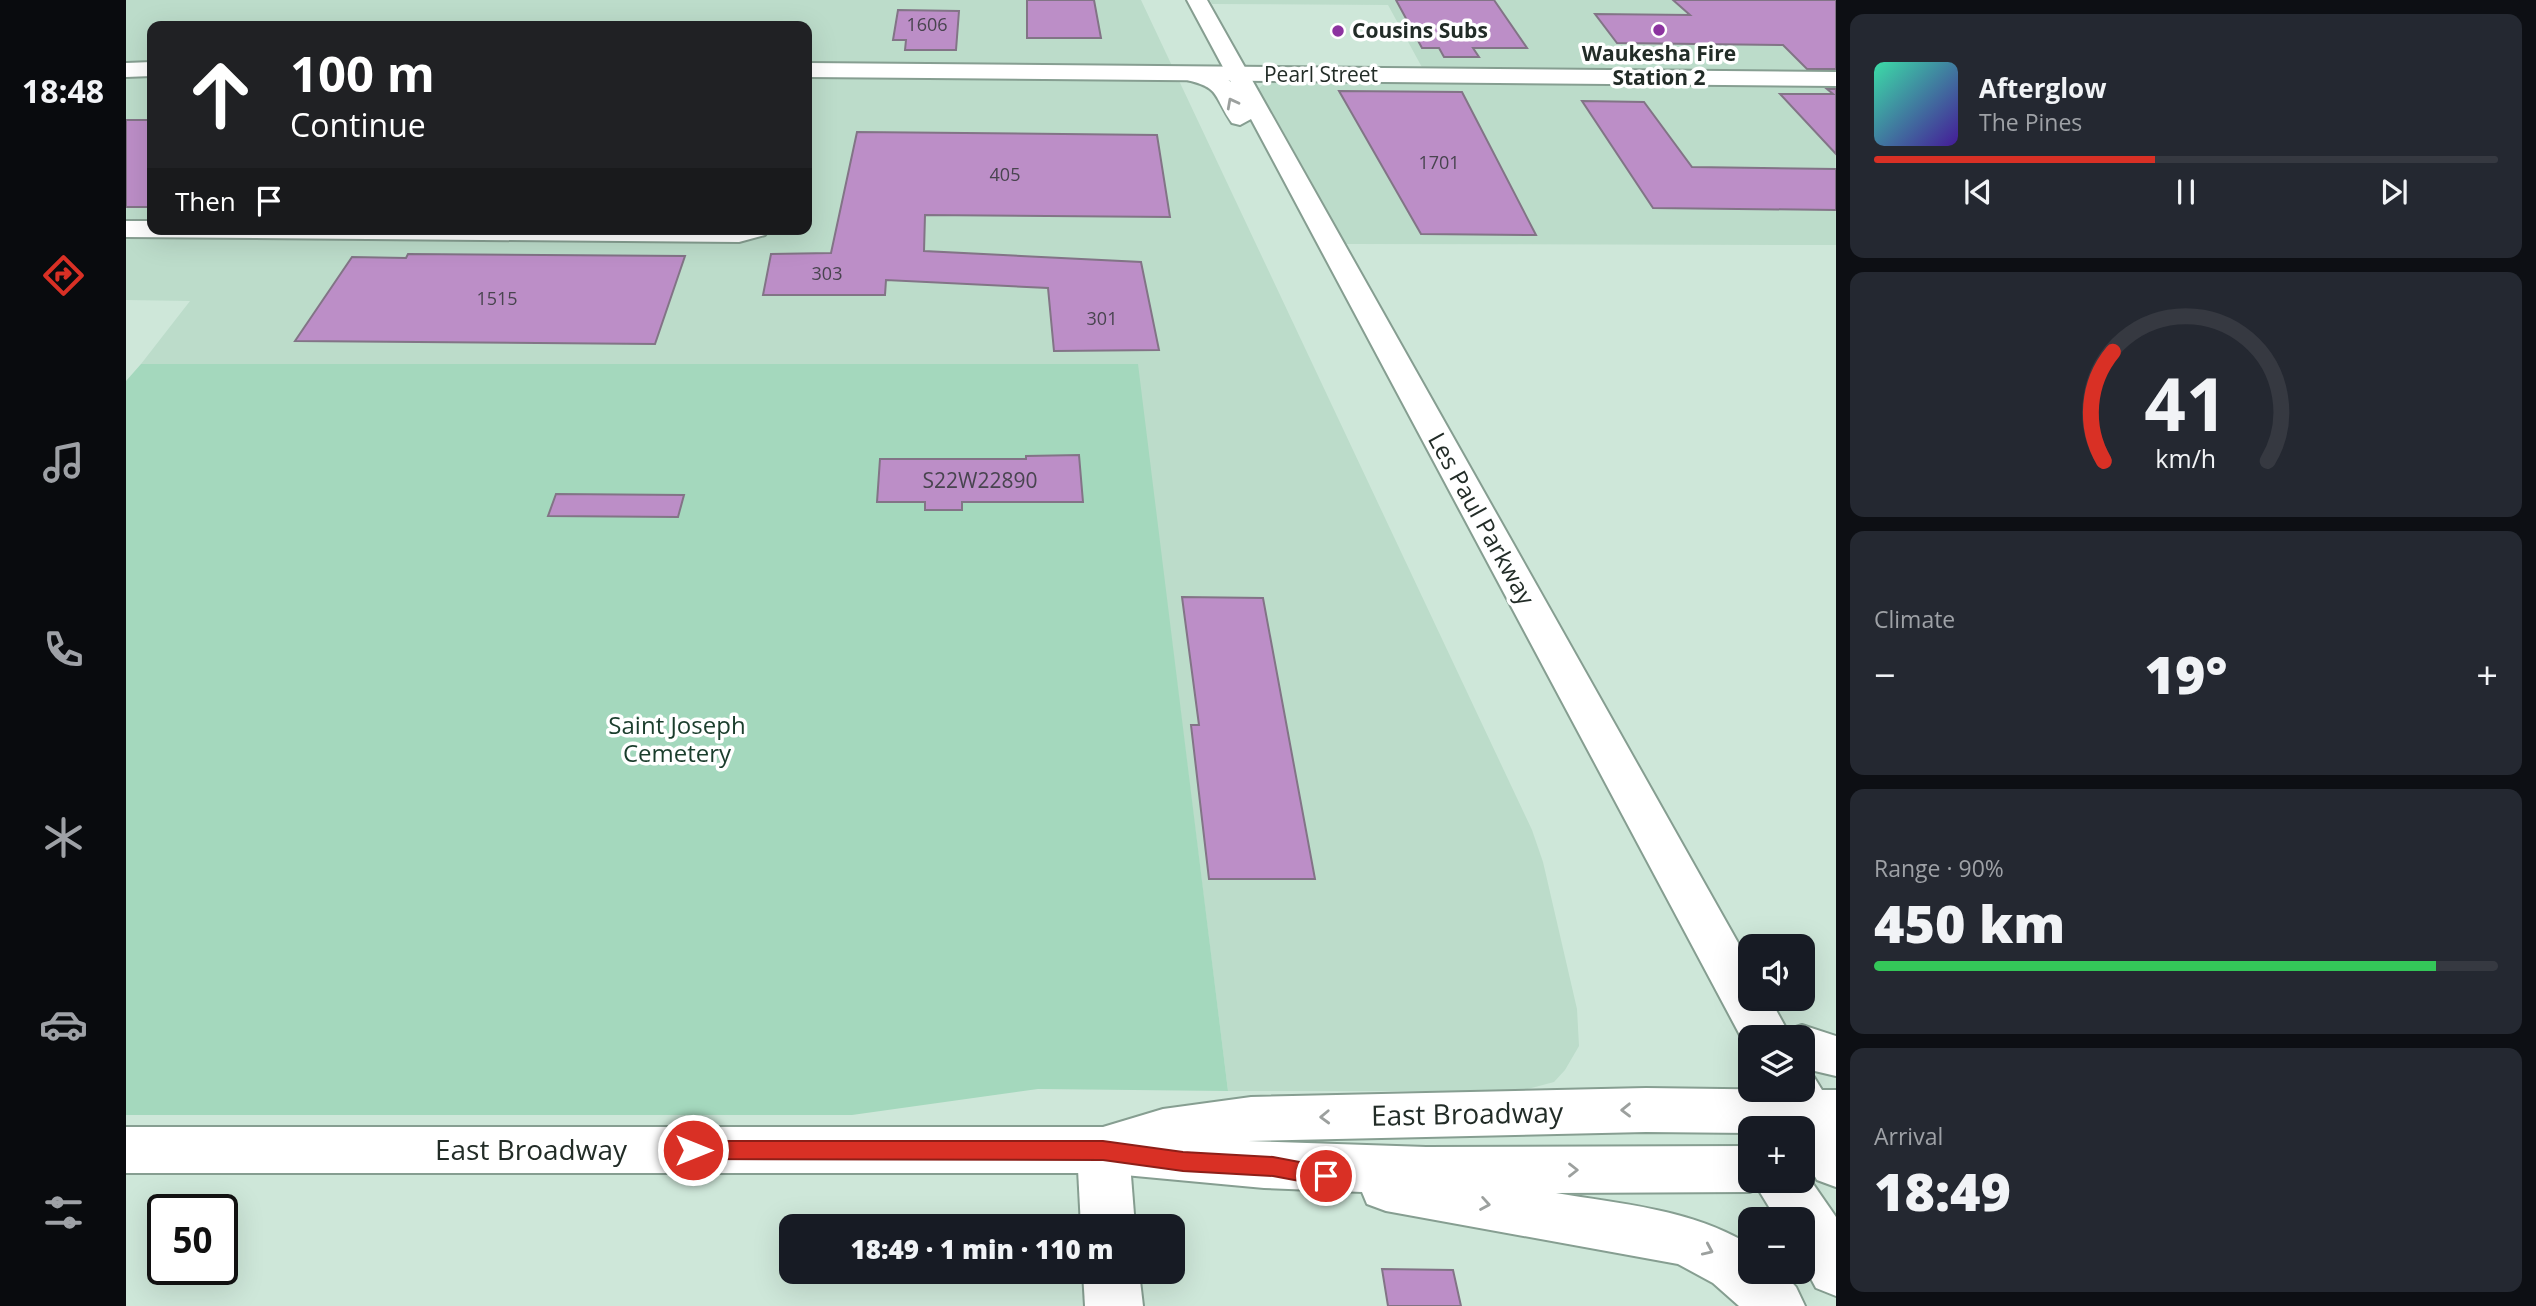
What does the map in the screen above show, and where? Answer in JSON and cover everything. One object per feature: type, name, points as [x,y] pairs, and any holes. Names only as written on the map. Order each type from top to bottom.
[{"type":"main road","name":"Les Paul Parkway","points":[[1197,0],[1738,988]]},
{"type":"main road","points":[[126,70],[147,69]]},
{"type":"main road","name":"Pearl Street","points":[[812,70],[1836,79]]},
{"type":"main road","points":[[1191,74],[1221,82],[1256,146],[1303,195]]},
{"type":"main road","points":[[126,229],[147,229]]},
{"type":"main road","points":[[1758,1011],[1772,1025]]},
{"type":"main road","points":[[1815,1052],[1836,1056]]},
{"type":"main road","points":[[1812,1104],[1836,1164]]},
{"type":"main road","name":"East Broadway","points":[[1103,1150],[1142,1135],[1197,1124],[1251,1119],[1695,1110],[1812,1104]]},
{"type":"main road","points":[[1695,1110],[1724,1122],[1738,1154]]},
{"type":"main road","name":"East Broadway","points":[[126,1150],[1103,1150],[1183,1161],[1273,1167],[1738,1161]]},
{"type":"main road","points":[[1103,1150],[1107,1214]]},
{"type":"main road","points":[[1273,1167],[1679,1239],[1713,1251],[1737,1266],[1776,1306]]},
{"type":"main road","points":[[1815,1170],[1836,1170]]},
{"type":"main road","points":[[1790,1193],[1808,1219],[1836,1270]]},
{"type":"main road","points":[[1112,1284],[1114,1306]]},
{"type":"shaded area","points":[[126,0],[1141,0],[1532,830],[1543,862],[1577,1009],[1579,1046],[1565,1070],[1554,1082],[1520,1091],[1228,1091],[1137,364],[141,364],[190,301],[126,300]]},
{"type":"shaded area","points":[[1210,0],[1836,0],[1836,245],[1346,244],[1259,88],[1265,83],[1278,80],[1424,71],[1388,5],[1212,4]]},
{"type":"green space","name":"Saint Joseph Cemetery","points":[[141,364],[1138,364],[1228,1091],[1038,1089],[852,1115],[126,1115],[126,381]]},
{"type":"building","points":[[1027,0],[1094,0],[1101,38],[1027,38]]},
{"type":"building","points":[[1396,0],[1494,0],[1527,48],[1473,48],[1479,57],[1444,57],[1439,48],[1422,48]]},
{"type":"building","points":[[1673,0],[1836,0],[1836,69],[1807,69],[1783,45],[1617,43],[1595,14],[1690,15]]},
{"type":"building","points":[[898,10],[959,11],[956,50],[905,50],[906,40],[893,40]]},
{"type":"building","points":[[1827,89],[1836,89],[1836,154],[1780,94],[1833,94]]},
{"type":"building","points":[[1339,91],[1462,92],[1536,235],[1421,234]]},
{"type":"building","points":[[1582,101],[1644,102],[1692,167],[1836,169],[1836,210],[1653,208]]},
{"type":"building","points":[[126,120],[147,120],[147,207],[126,207]]},
{"type":"building","points":[[857,132],[1157,135],[1170,217],[925,215],[924,251],[1141,262],[1159,350],[1054,351],[1048,288],[886,280],[885,295],[763,295],[771,254],[831,253]]},
{"type":"building","points":[[408,254],[685,256],[655,344],[295,341],[352,257],[406,258]]},
{"type":"building","points":[[1079,455],[1083,502],[962,502],[962,510],[925,510],[925,502],[877,502],[880,459],[1026,459],[1026,456]]},
{"type":"building","points":[[556,494],[684,495],[678,517],[548,516]]},
{"type":"building","points":[[1182,597],[1263,598],[1315,879],[1209,879],[1191,725],[1199,725]]},
{"type":"building","points":[[1382,1269],[1453,1270],[1461,1306],[1388,1306]]},
{"type":"place","name":"Waukesha Fire Station 2","points":[[1659,30]]},
{"type":"place","name":"Cousins Subs","points":[[1338,31]]},
{"type":"route","points":[[693,1150],[1103,1150],[1183,1161],[1273,1167],[1326,1176]]}]
